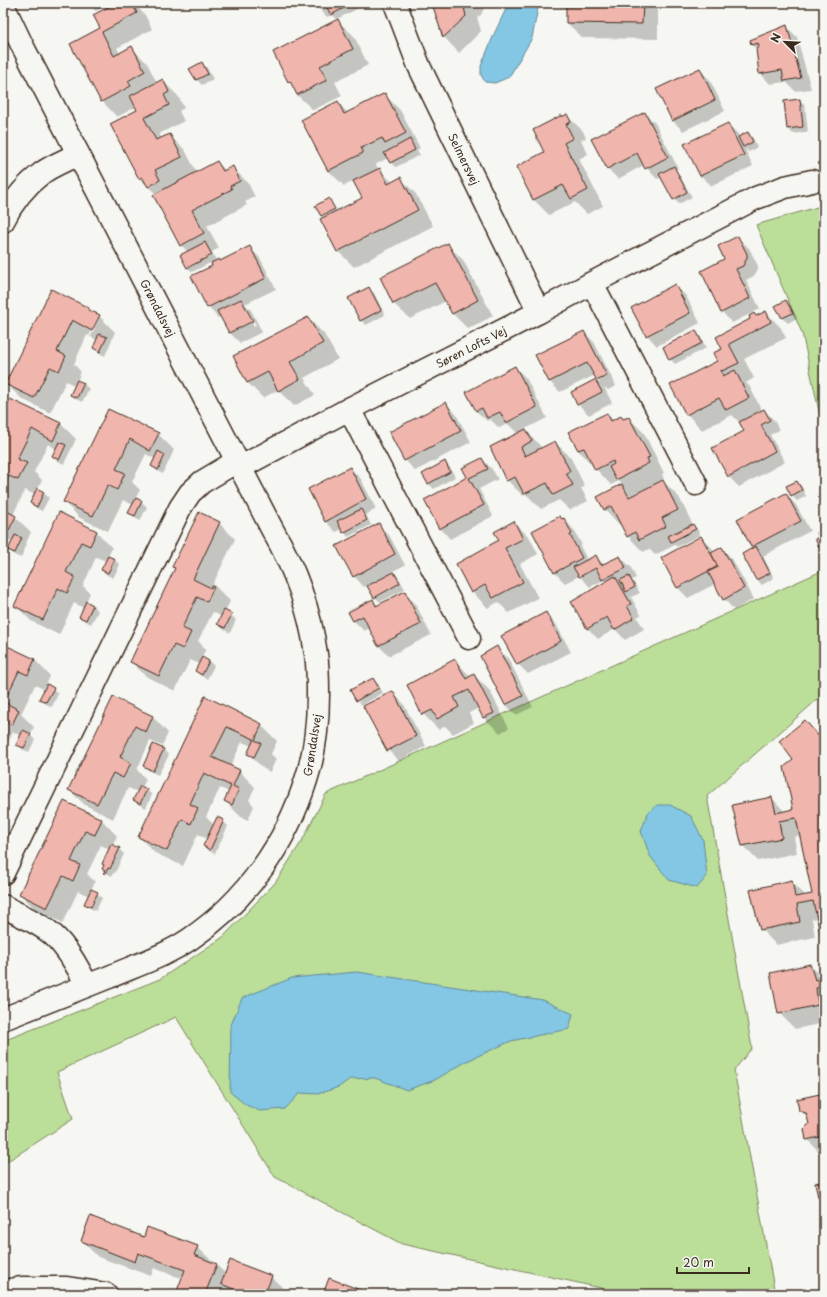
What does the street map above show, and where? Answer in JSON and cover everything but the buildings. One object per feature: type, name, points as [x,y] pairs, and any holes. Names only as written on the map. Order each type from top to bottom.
[{"type":"street","name":"Selmersvej","points":[[394,3],[419,66],[539,312]]},
{"type":"street","name":"Grøndalsvej","points":[[3,5],[78,154],[286,554],[298,585],[312,632],[316,655],[318,714],[313,749],[306,780],[295,809],[281,839],[250,884],[232,904],[212,923],[167,954],[3,1018]]},
{"type":"street","points":[[3,221],[19,196],[43,172],[78,154]]},
{"type":"street","name":"Søren Lofts Vej","points":[[239,464],[539,312],[756,198],[785,187],[812,181]]},
{"type":"street","points":[[592,283],[696,484]]},
{"type":"street","points":[[349,409],[468,638]]},
{"type":"street","points":[[3,873],[180,508],[190,493],[202,482],[239,464]]},
{"type":"street","points":[[3,906],[36,923],[52,934],[64,947],[79,970],[86,985]]},
{"type":"street","points":[[3,1291],[21,1288],[67,1288],[106,1294]]},
{"type":"green space","points":[[824,205],[824,434],[802,333],[756,225]]},
{"type":"green space","points":[[824,570],[824,698],[818,699],[707,796],[752,1048],[734,1070],[775,1294],[628,1294],[402,1244],[275,1177],[176,1017],[57,1072],[73,1119],[3,1164],[3,1041],[160,979],[223,937],[275,883],[302,841],[326,794]]},
{"type":"water","points":[[511,3],[539,3],[532,38],[509,77],[495,83],[485,82],[481,75],[481,66],[505,11]]},
{"type":"water","points":[[657,805],[670,805],[691,816],[703,840],[707,876],[697,888],[669,880],[650,856],[641,831],[648,813]]},
{"type":"water","points":[[357,972],[543,1000],[573,1014],[569,1029],[511,1041],[467,1061],[435,1080],[407,1090],[375,1078],[350,1079],[339,1087],[318,1094],[300,1093],[285,1109],[260,1111],[246,1105],[230,1092],[231,1025],[242,998],[292,978]]}]
